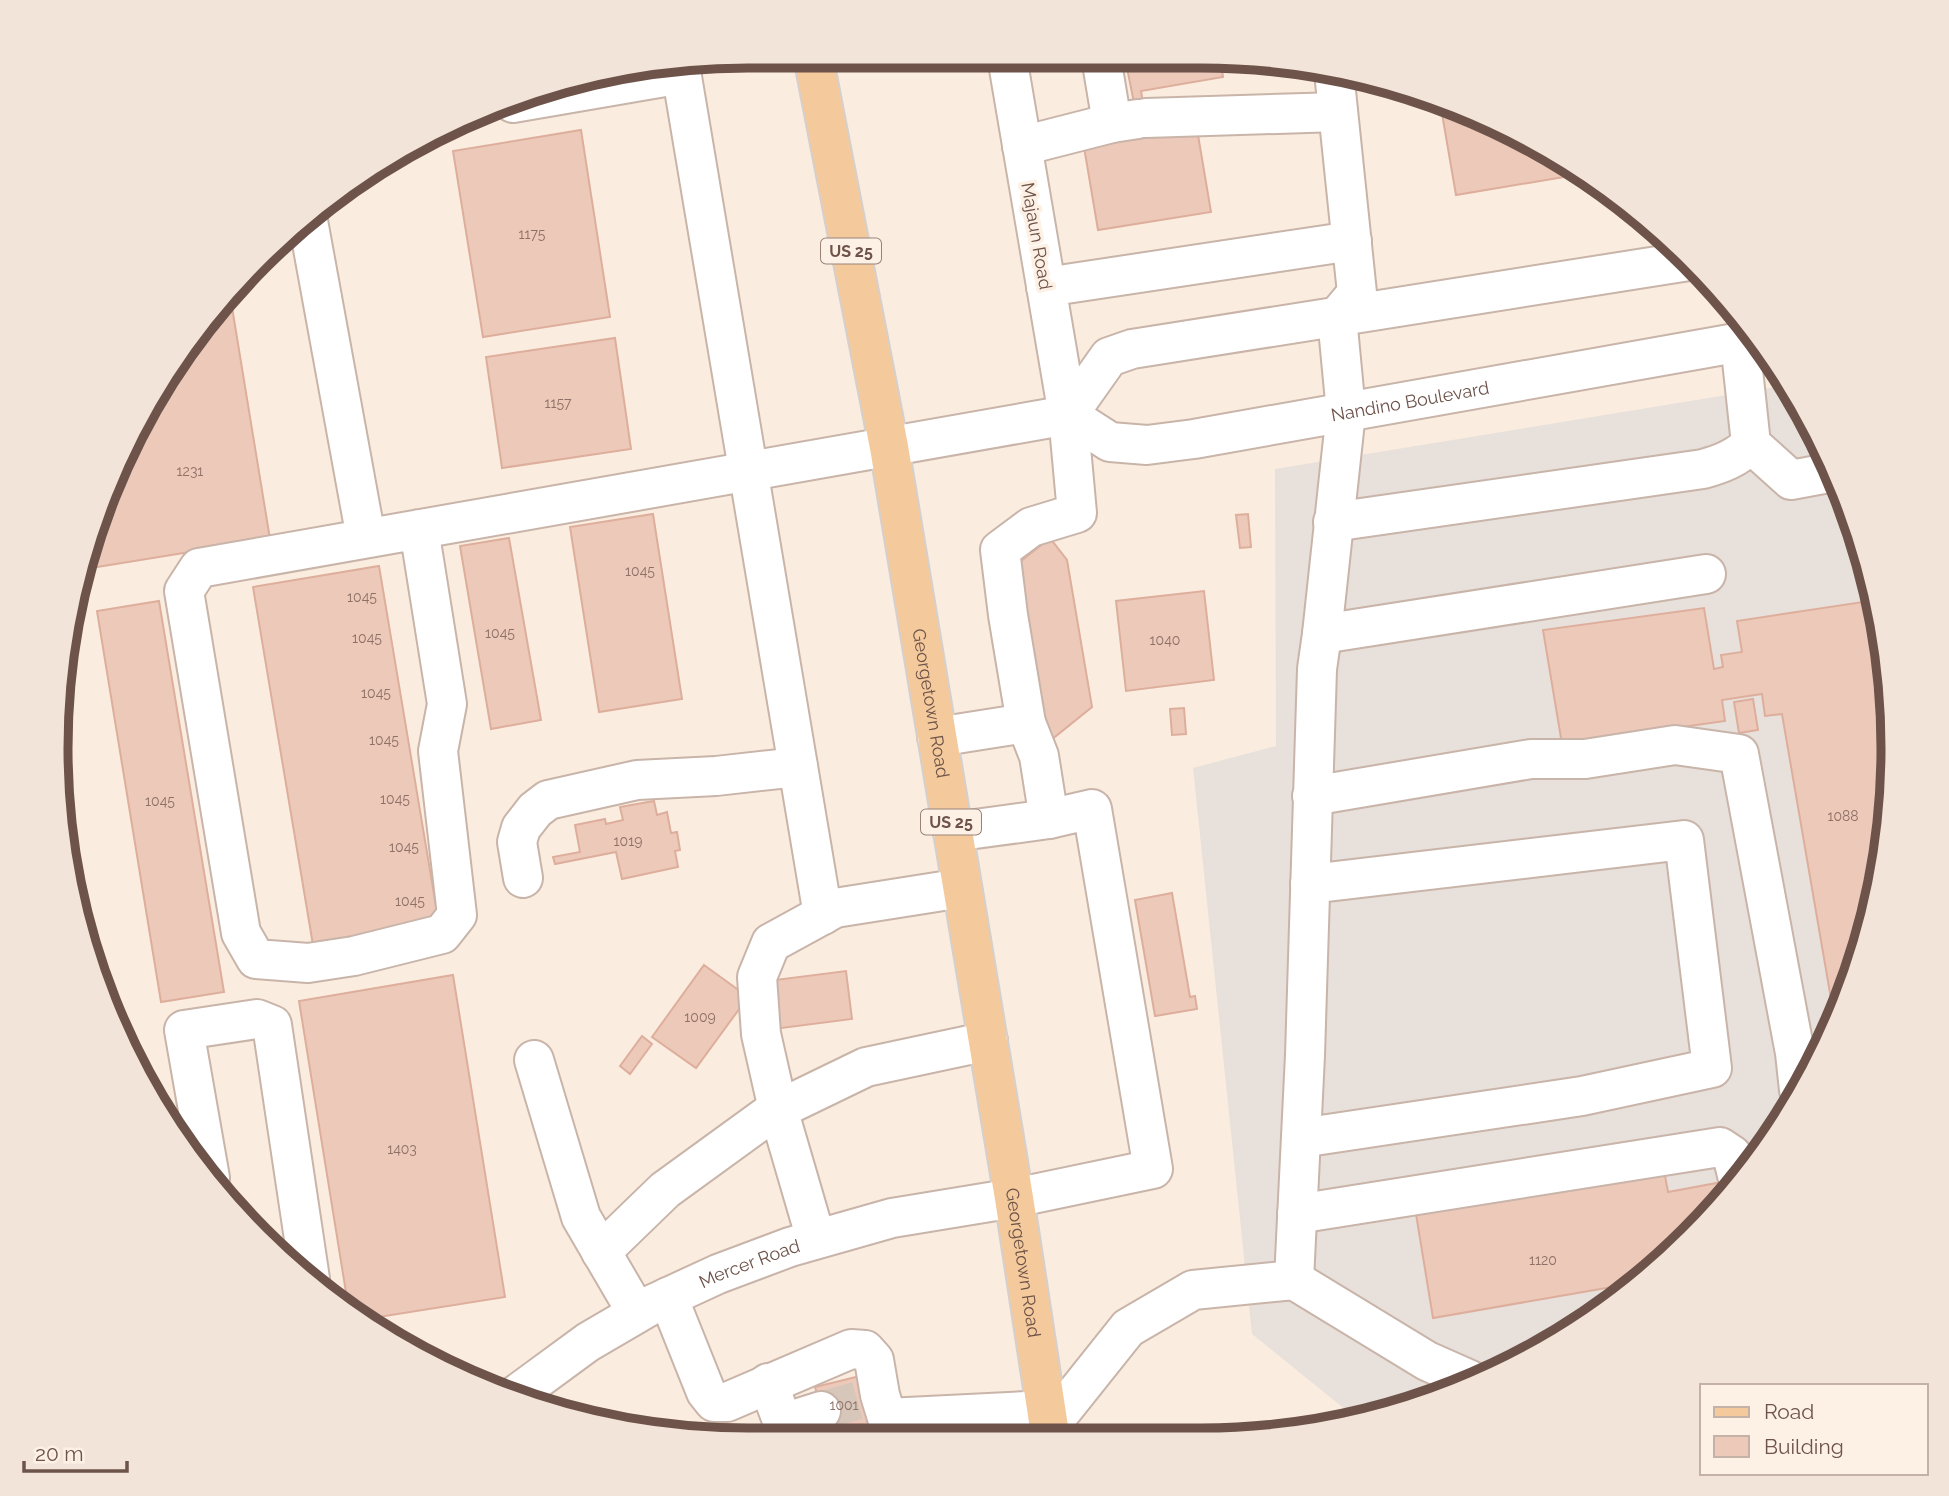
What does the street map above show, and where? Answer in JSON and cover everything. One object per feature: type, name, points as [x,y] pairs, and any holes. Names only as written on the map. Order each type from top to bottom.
[{"type":"main road","name":"Georgetown Road","points":[[815,68],[889,447],[1014,1198],[1048,1424]]},
{"type":"street","name":"Majaun Road","points":[[1009,68],[1068,415],[1077,513],[1031,527],[1000,550],[1007,615],[1026,723]]},
{"type":"street","points":[[1106,68],[1132,120]]},
{"type":"street","points":[[681,72],[823,915]]},
{"type":"street","points":[[568,92],[662,74]]},
{"type":"street","points":[[1294,1280],[1317,669],[1346,412],[1337,317],[1357,292],[1335,81]]},
{"type":"street","points":[[1022,146],[1132,120],[1338,112]]},
{"type":"street","points":[[309,230],[366,538]]},
{"type":"street","points":[[1046,287],[1352,241]]},
{"type":"street","points":[[419,529],[447,704],[438,751],[457,915],[442,934],[354,956],[308,963],[256,959],[241,933],[184,591],[199,568],[366,538],[1068,415],[1109,357],[1132,349],[1677,263]]},
{"type":"street","name":"Nandino Boulevard","points":[[1068,415],[1110,442],[1147,445],[1746,342]]},
{"type":"street","points":[[1333,522],[1703,469],[1731,459],[1751,444],[1749,347]]},
{"type":"street","points":[[1751,444],[1791,480],[1823,474]]},
{"type":"street","points":[[1322,634],[1706,574]]},
{"type":"street","points":[[937,737],[1026,723],[1039,756],[1049,819],[953,832]]},
{"type":"street","points":[[1312,796],[1531,759],[1585,759],[1675,745],[1739,754],[1797,1074]]},
{"type":"street","points":[[523,878],[517,842],[521,828],[535,810],[548,800],[637,780],[716,776],[798,767]]},
{"type":"street","name":"Mercer Road","points":[[523,1389],[587,1342],[653,1305],[718,1274],[816,1239],[892,1218],[1014,1198],[1153,1169],[1092,809],[1049,819]]},
{"type":"street","points":[[1301,1138],[1582,1096],[1712,1068],[1684,841],[1310,884]]},
{"type":"street","points":[[816,1239],[778,1109],[761,1034],[757,977],[771,943],[835,908],[962,888]]},
{"type":"street","points":[[207,1159],[184,1030],[257,1019],[272,1025],[297,1256]]},
{"type":"street","points":[[601,1252],[665,1190],[778,1109],[866,1067],[988,1041]]},
{"type":"street","points":[[534,1060],[581,1217],[601,1252],[653,1305],[714,1402],[727,1402],[851,1349],[865,1350],[874,1360],[881,1412],[1048,1424],[1128,1328],[1193,1290],[1294,1280],[1427,1361],[1461,1376]]},
{"type":"street","points":[[1297,1214],[1720,1147],[1732,1155],[1735,1168]]},
{"type":"street","points":[[768,1383],[785,1428],[821,1411]]},
{"type":"shaded area","points":[[1777,387],[1811,447],[1845,530],[1868,615],[1879,704],[1881,748],[1875,837],[1858,924],[1845,966],[1811,1049],[1790,1088],[1740,1162],[1682,1229],[1615,1287],[1579,1313],[1502,1358],[1461,1376],[1419,1392],[1348,1412],[1252,1334],[1193,768],[1276,746],[1275,469]]},
{"type":"building","points":[[1127,68],[1222,69],[1223,77],[1141,91],[1149,137],[1197,129],[1211,212],[1098,230],[1084,147],[1141,138]]},
{"type":"building","points":[[1442,113],[1502,138],[1568,176],[1456,195]]},
{"type":"building","points":[[581,130],[610,317],[483,337],[453,151]]},
{"type":"building","points":[[232,306],[270,539],[92,568],[104,530],[138,447],[183,370]]},
{"type":"building","points":[[615,338],[631,449],[502,468],[486,357]]},
{"type":"building","points":[[653,514],[682,699],[599,712],[570,527]]},
{"type":"building","points":[[1248,514],[1251,547],[1240,548],[1236,515]]},
{"type":"building","points":[[509,538],[541,720],[491,729],[460,546]]},
{"type":"building","points":[[1050,538],[1067,560],[1092,707],[1051,740],[1031,717],[1007,572]]},
{"type":"building","points":[[379,566],[439,924],[313,945],[253,587]]},
{"type":"building","points":[[1204,591],[1214,680],[1126,691],[1116,601]]},
{"type":"building","points":[[159,601],[224,992],[161,1002],[97,611]]},
{"type":"building","points":[[1865,602],[1875,659],[1879,704],[1879,792],[1868,881],[1858,924],[1831,1002],[1782,714],[1765,716],[1762,694],[1722,700],[1725,721],[1562,744],[1543,630],[1704,608],[1714,669],[1723,667],[1721,655],[1742,652],[1737,621]]},
{"type":"building","points":[[1753,699],[1758,730],[1739,733],[1734,702]]},
{"type":"building","points":[[1184,708],[1186,734],[1172,735],[1170,709]]},
{"type":"building","points":[[654,801],[657,815],[667,812],[671,833],[677,832],[680,850],[675,851],[678,867],[622,879],[616,852],[555,864],[553,857],[580,852],[575,825],[605,819],[606,824],[623,820],[620,807]]},
{"type":"building","points":[[1172,893],[1190,997],[1195,996],[1197,1009],[1155,1016],[1135,900]]},
{"type":"building","points":[[704,965],[748,997],[696,1068],[652,1037]]},
{"type":"building","points":[[846,971],[852,1019],[774,1029],[767,981]]},
{"type":"building","points":[[453,975],[505,1297],[377,1317],[347,1296],[299,1001]]},
{"type":"building","points":[[642,1036],[652,1044],[630,1074],[620,1066]]},
{"type":"building","points":[[1663,1165],[1668,1192],[1724,1182],[1682,1229],[1616,1286],[1433,1318],[1416,1214]]},
{"type":"building","points":[[860,1376],[873,1428],[826,1428],[815,1387]]},
{"type":"tunnel","points":[[821,1411],[866,1398]]}]
